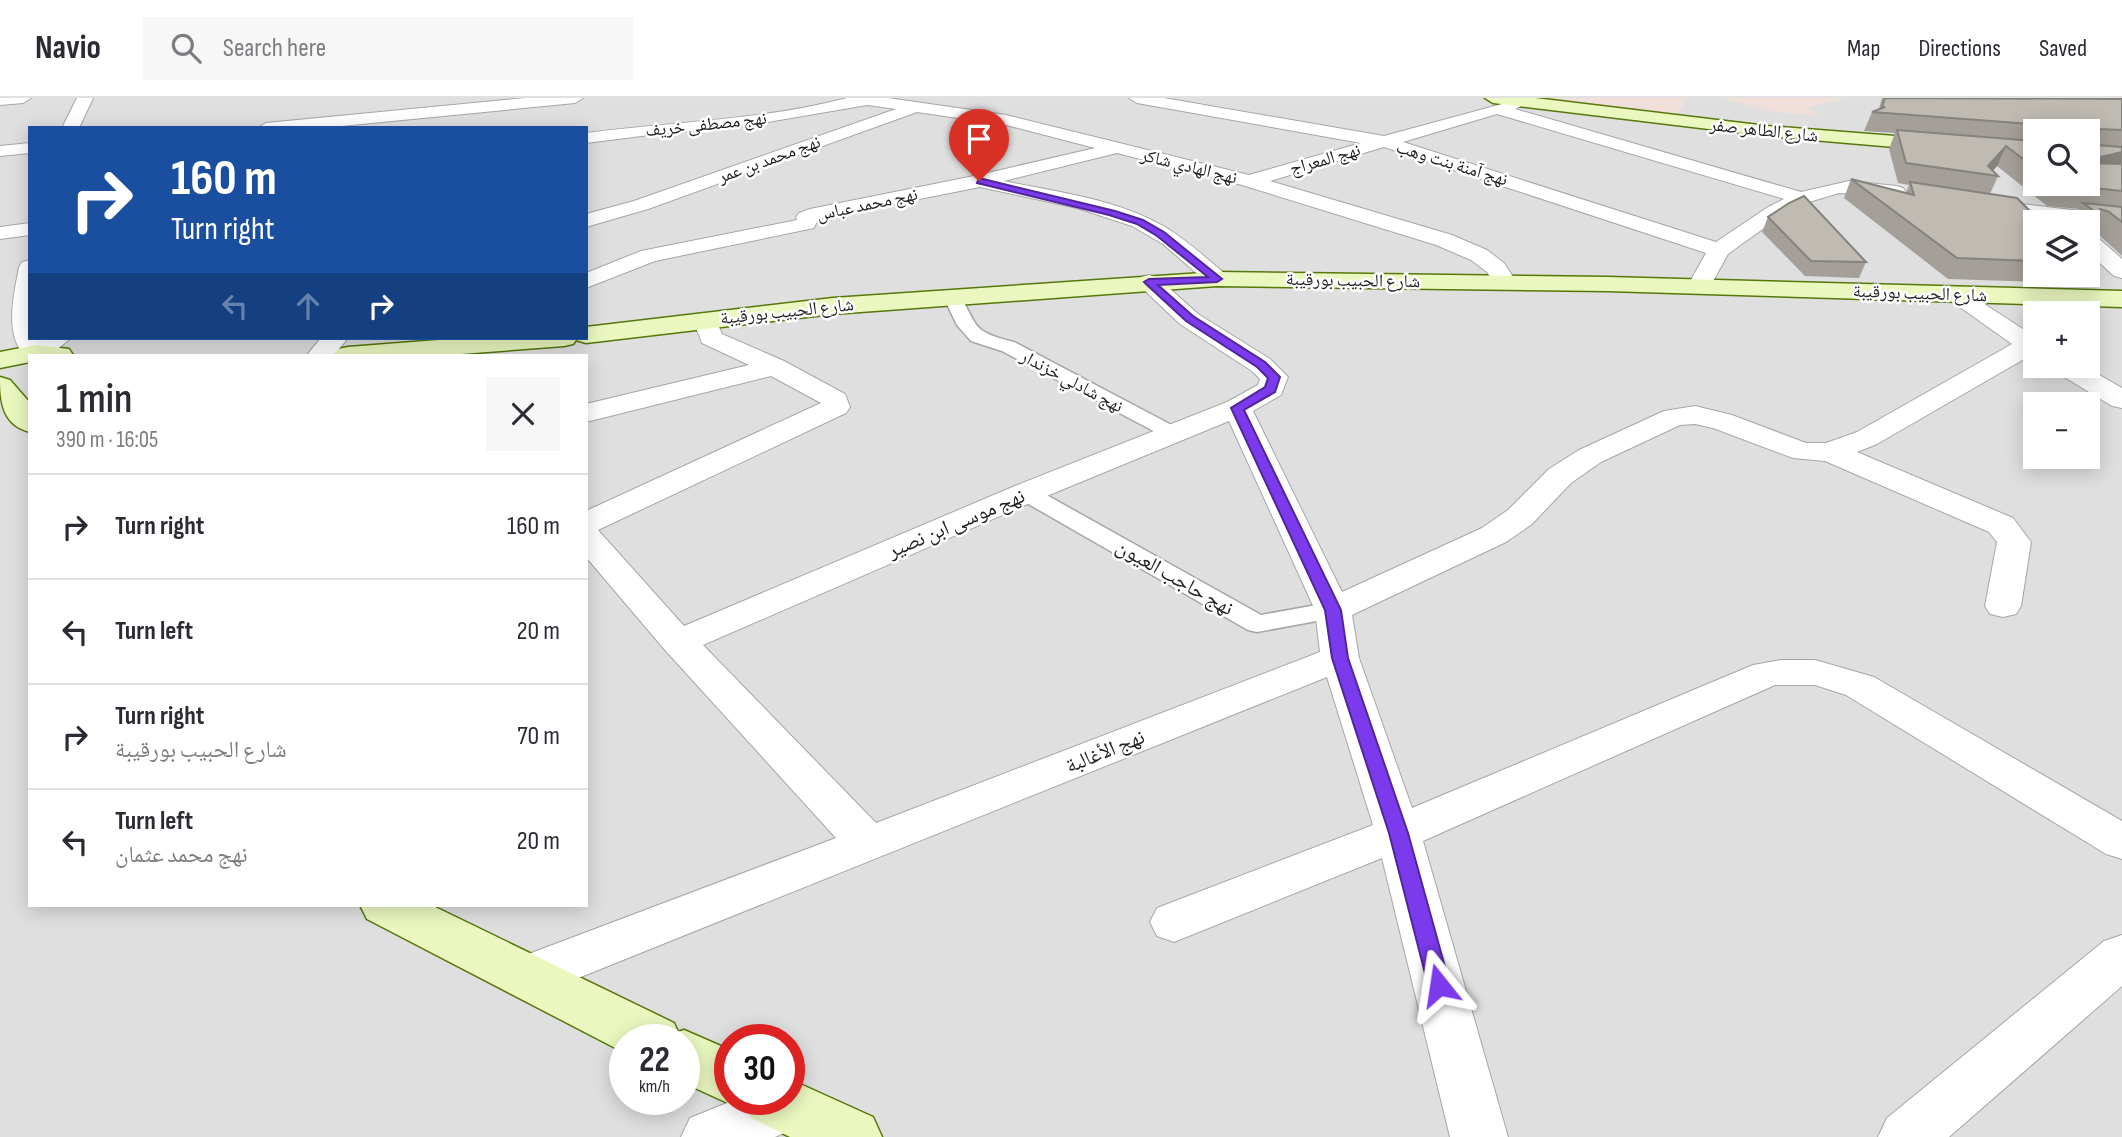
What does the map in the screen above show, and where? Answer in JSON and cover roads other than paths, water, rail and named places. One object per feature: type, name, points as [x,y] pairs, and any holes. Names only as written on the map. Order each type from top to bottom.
[{"type":"main road","name":"شارع الطاهر صفر","points":[[1496,104],[1521,102],[1780,132],[2023,152]]},
{"type":"main road","name":"شارع الحبيب بورقيبة","points":[[588,335],[705,320],[952,296],[1217,279],[1699,287],[2122,299]]},
{"type":"main road","points":[[361,354],[539,340]]},
{"type":"main road","points":[[0,360],[24,361],[28,407]]},
{"type":"main road","points":[[389,907],[622,1024]]},
{"type":"main road","points":[[805,1114],[852,1137]]},
{"type":"street","points":[[0,100],[23,98]]},
{"type":"street","points":[[71,126],[86,98]]},
{"type":"street","points":[[289,126],[575,98]]},
{"type":"street","name":"نهج محمد بن عمر","points":[[588,220],[641,205],[915,107],[952,98]]},
{"type":"street","name":"نهج آمنة بنت وهب","points":[[1137,98],[1386,142],[1461,164],[1719,250]]},
{"type":"street","name":"نهج الهادي شاكر","points":[[861,99],[978,114],[1249,181],[1444,240],[1479,255],[1496,268],[1505,283]]},
{"type":"street","name":"نهج مصطفى خريف","points":[[588,138],[737,122],[861,99]]},
{"type":"street","points":[[1496,104],[1802,198]]},
{"type":"street","name":"نهج المعراج","points":[[1249,181],[1475,117],[1496,104]]},
{"type":"street","points":[[1356,136],[1382,135],[1475,117]]},
{"type":"street","points":[[0,151],[28,148]]},
{"type":"street","name":"نهج محمد عباس","points":[[588,280],[649,256],[807,224],[809,221],[806,217],[810,215],[979,181],[1119,148]]},
{"type":"street","points":[[979,181],[1087,206],[1140,222],[1180,247],[1217,279]]},
{"type":"street","points":[[1699,287],[1719,250],[1775,211],[1802,198],[1832,186],[1843,185],[1916,195]]},
{"type":"street","points":[[1965,203],[2023,213]]},
{"type":"street","points":[[2100,221],[2122,222]]},
{"type":"street","points":[[0,233],[28,229]]},
{"type":"street","points":[[2100,252],[2122,271]]},
{"type":"street","name":"نهج موسى ابن نصير","points":[[678,642],[1026,493],[1237,408],[1271,389],[1274,377],[1261,365],[1189,318],[1149,282]]},
{"type":"street","points":[[1952,293],[2023,339]]},
{"type":"street","name":"نهج شادلي خزندار","points":[[952,296],[962,322],[985,345],[1007,346],[1172,433]]},
{"type":"street","points":[[24,361],[28,298]]},
{"type":"street","points":[[588,522],[836,407],[835,400],[775,367],[711,338],[705,320]]},
{"type":"street","points":[[321,354],[333,340]]},
{"type":"street","points":[[0,345],[24,361]]},
{"type":"street","points":[[1333,610],[1494,535],[1520,517],[1560,477],[1590,456],[1674,417],[1695,415],[1722,421],[1804,452],[1830,452],[1867,439],[2023,352]]},
{"type":"street","points":[[588,413],[775,367]]},
{"type":"street","points":[[2085,378],[2122,400]]},
{"type":"street","points":[[1237,408],[1333,610],[1340,658],[1398,833],[1479,1137]]},
{"type":"street","points":[[1830,452],[2001,525],[2014,542],[2003,606]]},
{"type":"street","name":"نهج حاجب العيون","points":[[1026,493],[1257,624],[1333,610]]},
{"type":"street","points":[[588,538],[678,642],[869,844]]},
{"type":"street","name":"نهج الأغالبة","points":[[528,976],[1340,658]]},
{"type":"street","points":[[1174,922],[1398,833],[1767,674],[1800,669],[1833,676],[1860,686],[2122,842]]},
{"type":"street","points":[[1907,1137],[2122,956]]},
{"type":"street","points":[[710,1137],[753,1115]]}]
